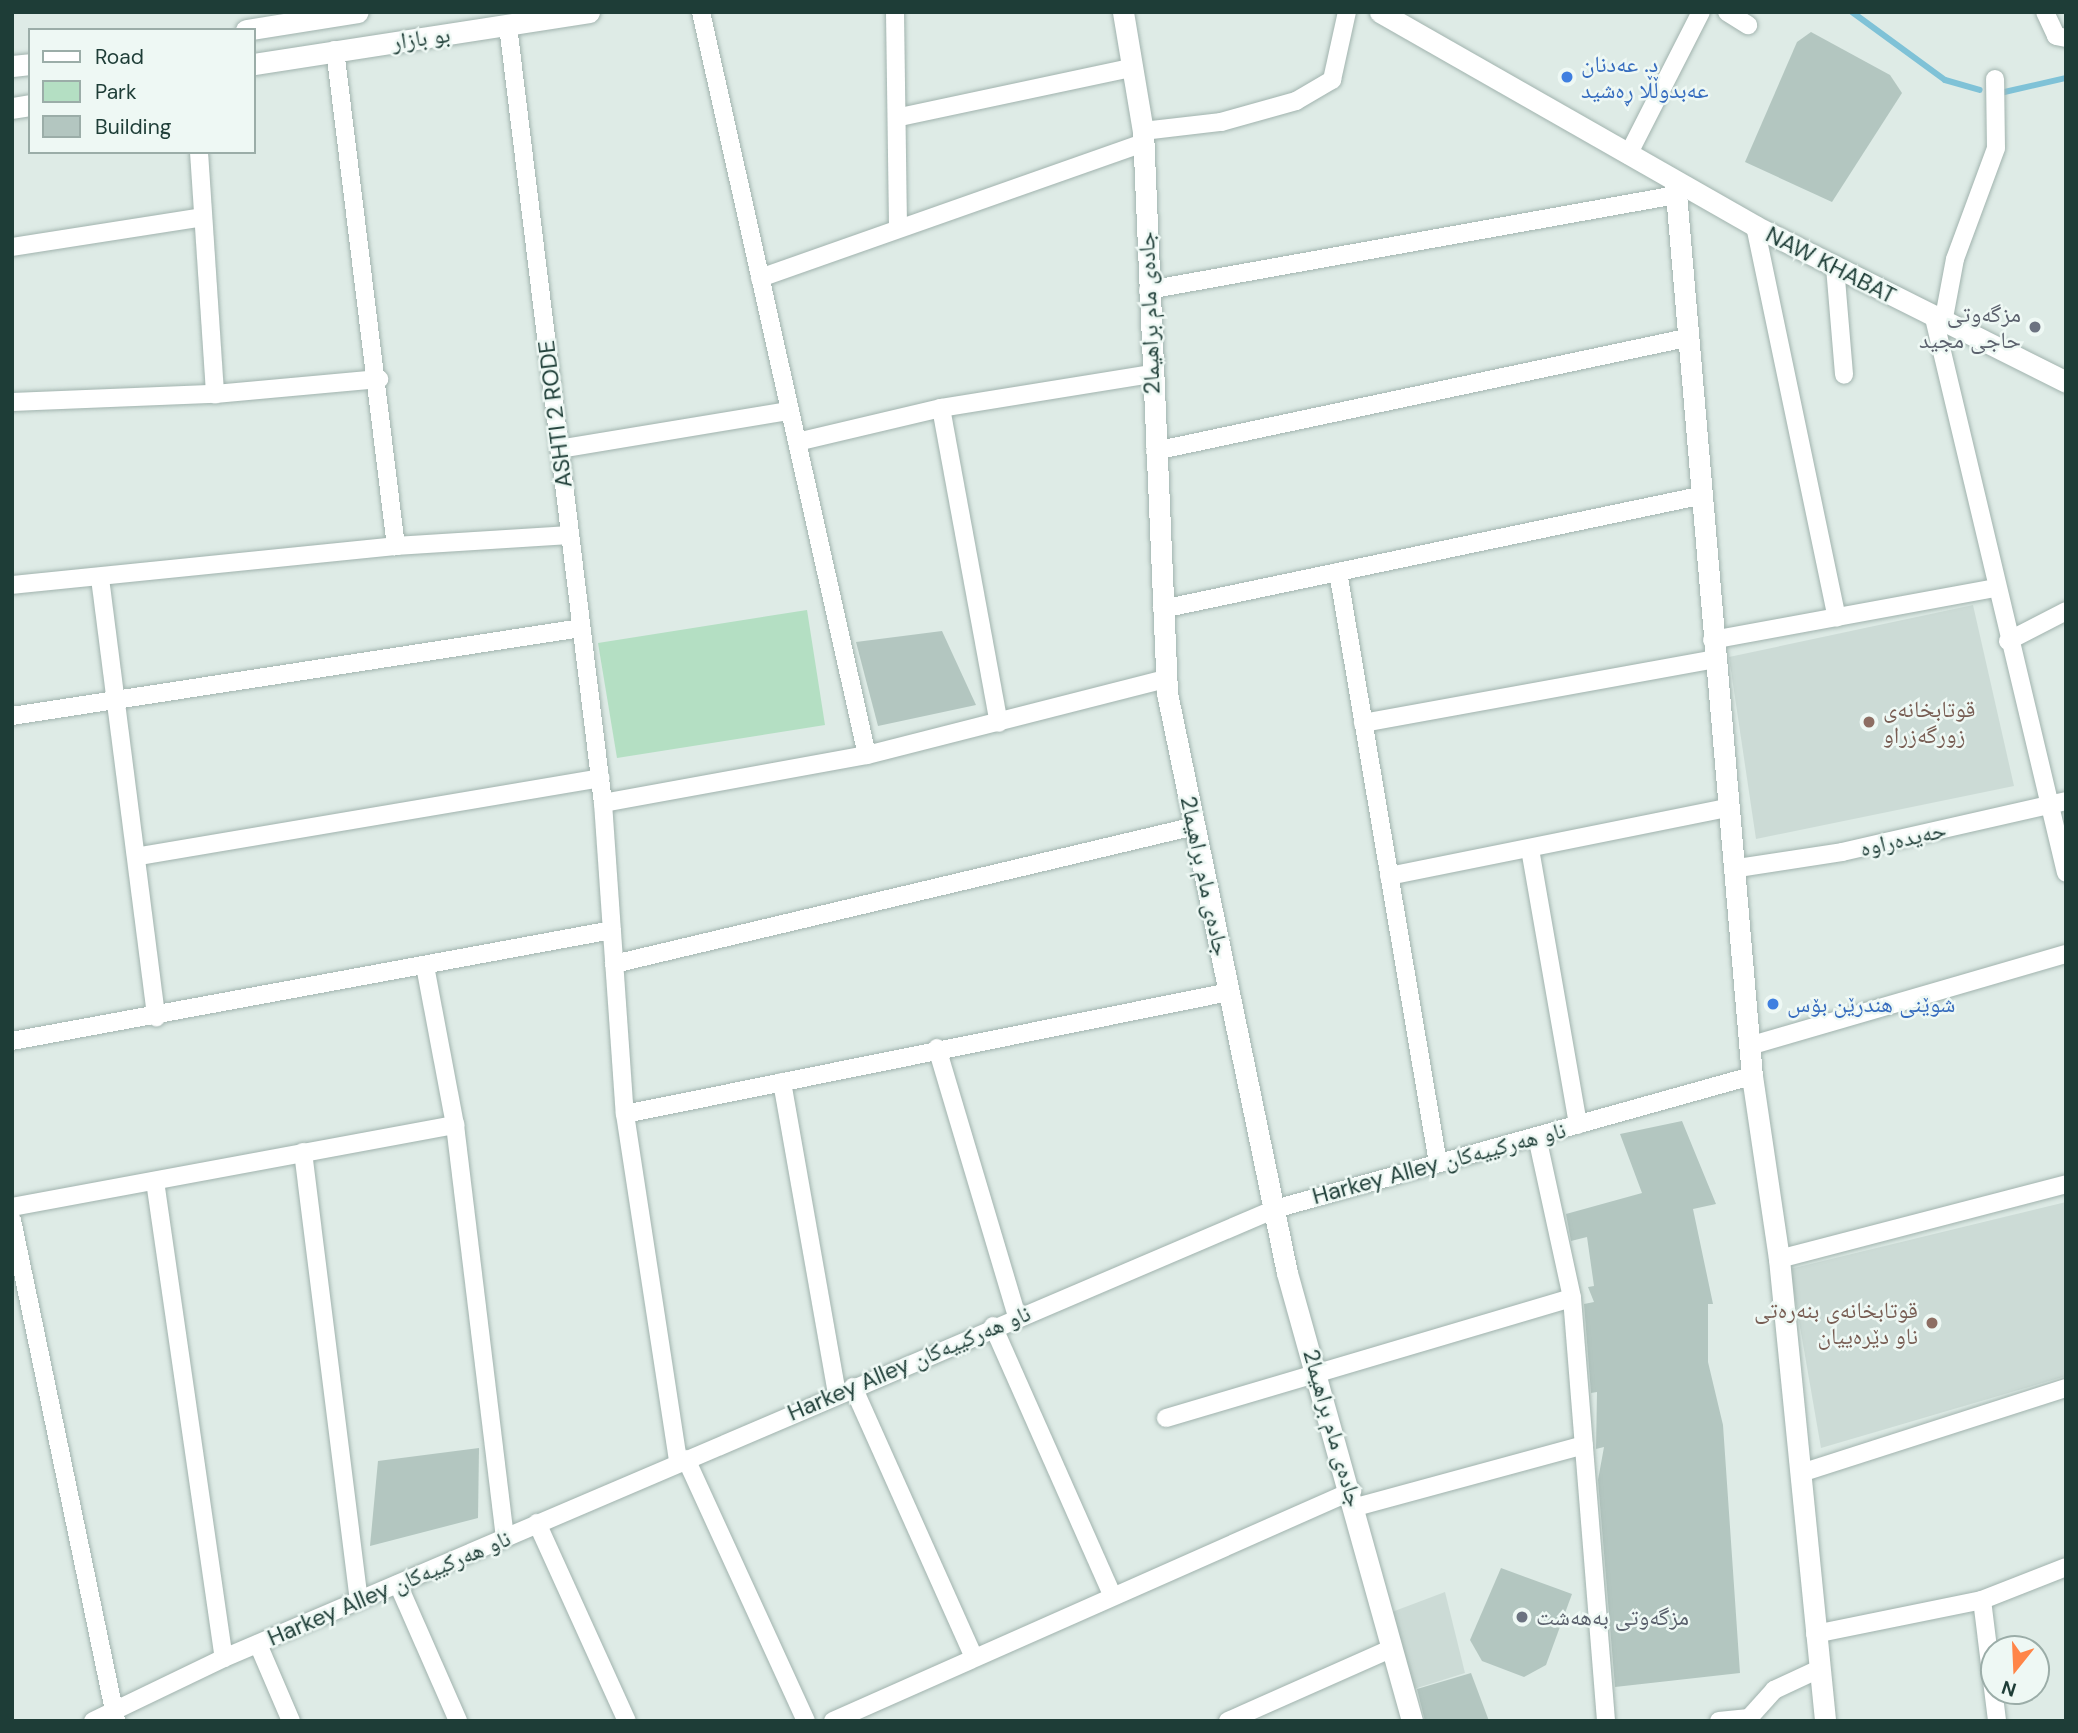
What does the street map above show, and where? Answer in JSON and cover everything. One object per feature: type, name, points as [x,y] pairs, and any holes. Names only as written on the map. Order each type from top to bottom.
[{"type":"street","points":[[256,28],[358,12]]},
{"type":"street","name":"بو بازار","points":[[256,64],[589,12]]},
{"type":"street","points":[[701,12],[867,755]]},
{"type":"street","points":[[895,12],[900,117],[898,227]]},
{"type":"street","name":"جادەی مام براهیما2","points":[[1123,12],[1143,137],[1166,679],[1275,1209],[1316,1371],[1354,1499],[1412,1721]]},
{"type":"street","points":[[760,278],[1143,137],[1221,121],[1296,101],[1332,80],[1347,12]]},
{"type":"street","name":"NAW KHABAT","points":[[1380,12],[1628,155],[1675,188],[2066,382]]},
{"type":"street","points":[[1628,155],[1701,12]]},
{"type":"street","points":[[1727,12],[1748,25]]},
{"type":"street","points":[[2045,12],[2056,36],[2066,37]]},
{"type":"street","name":"ASHTI 2 RODE","points":[[508,26],[603,803],[625,1114],[682,1461],[806,1721]]},
{"type":"street","points":[[335,50],[379,379],[396,546]]},
{"type":"street","points":[[900,117],[1130,68]]},
{"type":"street","points":[[1995,79],[1996,148],[1955,259],[1938,320],[2008,641],[2059,804],[2066,873]]},
{"type":"street","points":[[199,154],[215,394]]},
{"type":"street","points":[[1148,290],[1675,188],[1727,808],[1738,868],[1749,1046],[1779,1259],[1825,1721]]},
{"type":"street","points":[[12,247],[204,217]]},
{"type":"street","points":[[1755,226],[1837,617]]},
{"type":"street","points":[[1835,267],[1844,374]]},
{"type":"street","points":[[1155,451],[1686,338]]},
{"type":"street","points":[[797,442],[941,408],[1152,374]]},
{"type":"street","points":[[12,401],[215,394],[379,379]]},
{"type":"street","points":[[941,408],[999,723]]},
{"type":"street","points":[[559,449],[789,411]]},
{"type":"street","points":[[1162,609],[1699,496]]},
{"type":"street","points":[[12,585],[396,546],[569,535]]},
{"type":"street","points":[[1338,572],[1438,1163]]},
{"type":"street","points":[[100,578],[120,699],[140,856],[156,1017]]},
{"type":"street","points":[[1363,723],[1713,649],[1837,617],[1995,588]]},
{"type":"street","points":[[2008,641],[2066,611]]},
{"type":"street","points":[[12,716],[581,628]]},
{"type":"street","points":[[603,803],[867,755],[1166,679]]},
{"type":"street","points":[[140,856],[600,778]]},
{"type":"street","name":"حەیدەراوە","points":[[1738,868],[2059,804]]},
{"type":"street","points":[[1389,876],[1727,808]]},
{"type":"street","points":[[614,964],[1195,826]]},
{"type":"street","points":[[1530,849],[1578,1125]]},
{"type":"street","points":[[12,1041],[156,1017],[612,930]]},
{"type":"street","points":[[1749,1046],[2066,954]]},
{"type":"street","points":[[425,966],[455,1125],[505,1538]]},
{"type":"street","points":[[625,1114],[937,1048],[1230,992]]},
{"type":"street","points":[[937,1048],[1017,1316]]},
{"type":"street","name":"Harkey Alley ناو هەركييەكان","points":[[93,1721],[115,1717],[224,1658],[993,1326],[1275,1209],[1752,1076]]},
{"type":"street","points":[[782,1082],[845,1391],[974,1657]]},
{"type":"street","points":[[12,1207],[455,1125]]},
{"type":"street","points":[[1537,1138],[1572,1298],[1606,1721]]},
{"type":"street","points":[[303,1152],[359,1601]]},
{"type":"street","points":[[155,1181],[224,1658]]},
{"type":"street","points":[[1779,1259],[2066,1184]]},
{"type":"street","points":[[12,1220],[115,1717]]},
{"type":"street","points":[[1166,1418],[1316,1371],[1572,1298]]},
{"type":"street","points":[[993,1326],[1112,1594]]},
{"type":"street","points":[[1801,1472],[2066,1388]]},
{"type":"street","points":[[832,1721],[1112,1594],[1354,1499],[1584,1446]]},
{"type":"street","points":[[537,1523],[627,1721]]},
{"type":"street","points":[[1815,1634],[1982,1600],[2066,1567]]},
{"type":"street","points":[[398,1584],[458,1721]]},
{"type":"street","points":[[1982,1600],[1997,1721]]},
{"type":"street","points":[[258,1644],[291,1721]]},
{"type":"street","points":[[1228,1721],[1393,1648]]},
{"type":"street","points":[[1719,1721],[1749,1718],[1774,1690],[1819,1669]]},
{"type":"shaded area","name":"قوتابخانەی زورگەزراو","points":[[1973,605],[2014,786],[1756,839],[1729,657]]},
{"type":"shaded area","name":"قوتابخانەى بنەرەتى ناو دێرەييان","points":[[2066,1202],[2066,1376],[1821,1448],[1790,1269]]},
{"type":"shaded area","points":[[1445,1592],[1465,1673],[1414,1689],[1384,1615]]},
{"type":"green space","points":[[807,610],[825,725],[617,758],[598,643]]},
{"type":"building","points":[[1811,32],[1890,75],[1902,93],[1832,202],[1745,162],[1797,42]]},
{"type":"building","points":[[942,631],[976,705],[878,726],[856,642]]},
{"type":"building","points":[[1682,1121],[1716,1204],[1693,1209],[1713,1304],[1708,1304],[1708,1362],[1723,1425],[1740,1673],[1615,1687],[1598,1480],[1604,1447],[1596,1449],[1597,1392],[1591,1393],[1584,1304],[1594,1302],[1588,1287],[1594,1286],[1587,1237],[1571,1241],[1566,1214],[1642,1193],[1620,1134]]},
{"type":"building","points":[[479,1448],[478,1518],[370,1546],[378,1461]]},
{"type":"building","name":"مزگەوتی بەهەشت","points":[[1501,1568],[1572,1594],[1546,1665],[1524,1677],[1482,1661],[1470,1640]]},
{"type":"building","points":[[1471,1673],[1489,1721],[1425,1721],[1417,1689]]},
{"type":"waterway","points":[[1852,12],[1945,80],[1980,90]]},
{"type":"waterway","points":[[2000,93],[2066,78]]},
{"type":"place","name":"د. عەدنان عەبدوڵڵا ڕەشید","points":[[1567,77]]},
{"type":"place","name":"مزگەوتى حاجى مجيد","points":[[2035,327]]},
{"type":"place","name":"قوتابخانەی زورگەزراو","points":[[1869,722]]},
{"type":"place","name":"شوێنی هندرێن بۆس","points":[[1773,1004]]},
{"type":"place","name":"قوتابخانەى بنەرەتى ناو دێرەييان","points":[[1932,1323]]},
{"type":"place","name":"مزگەوتی بەهەشت","points":[[1522,1617]]}]
